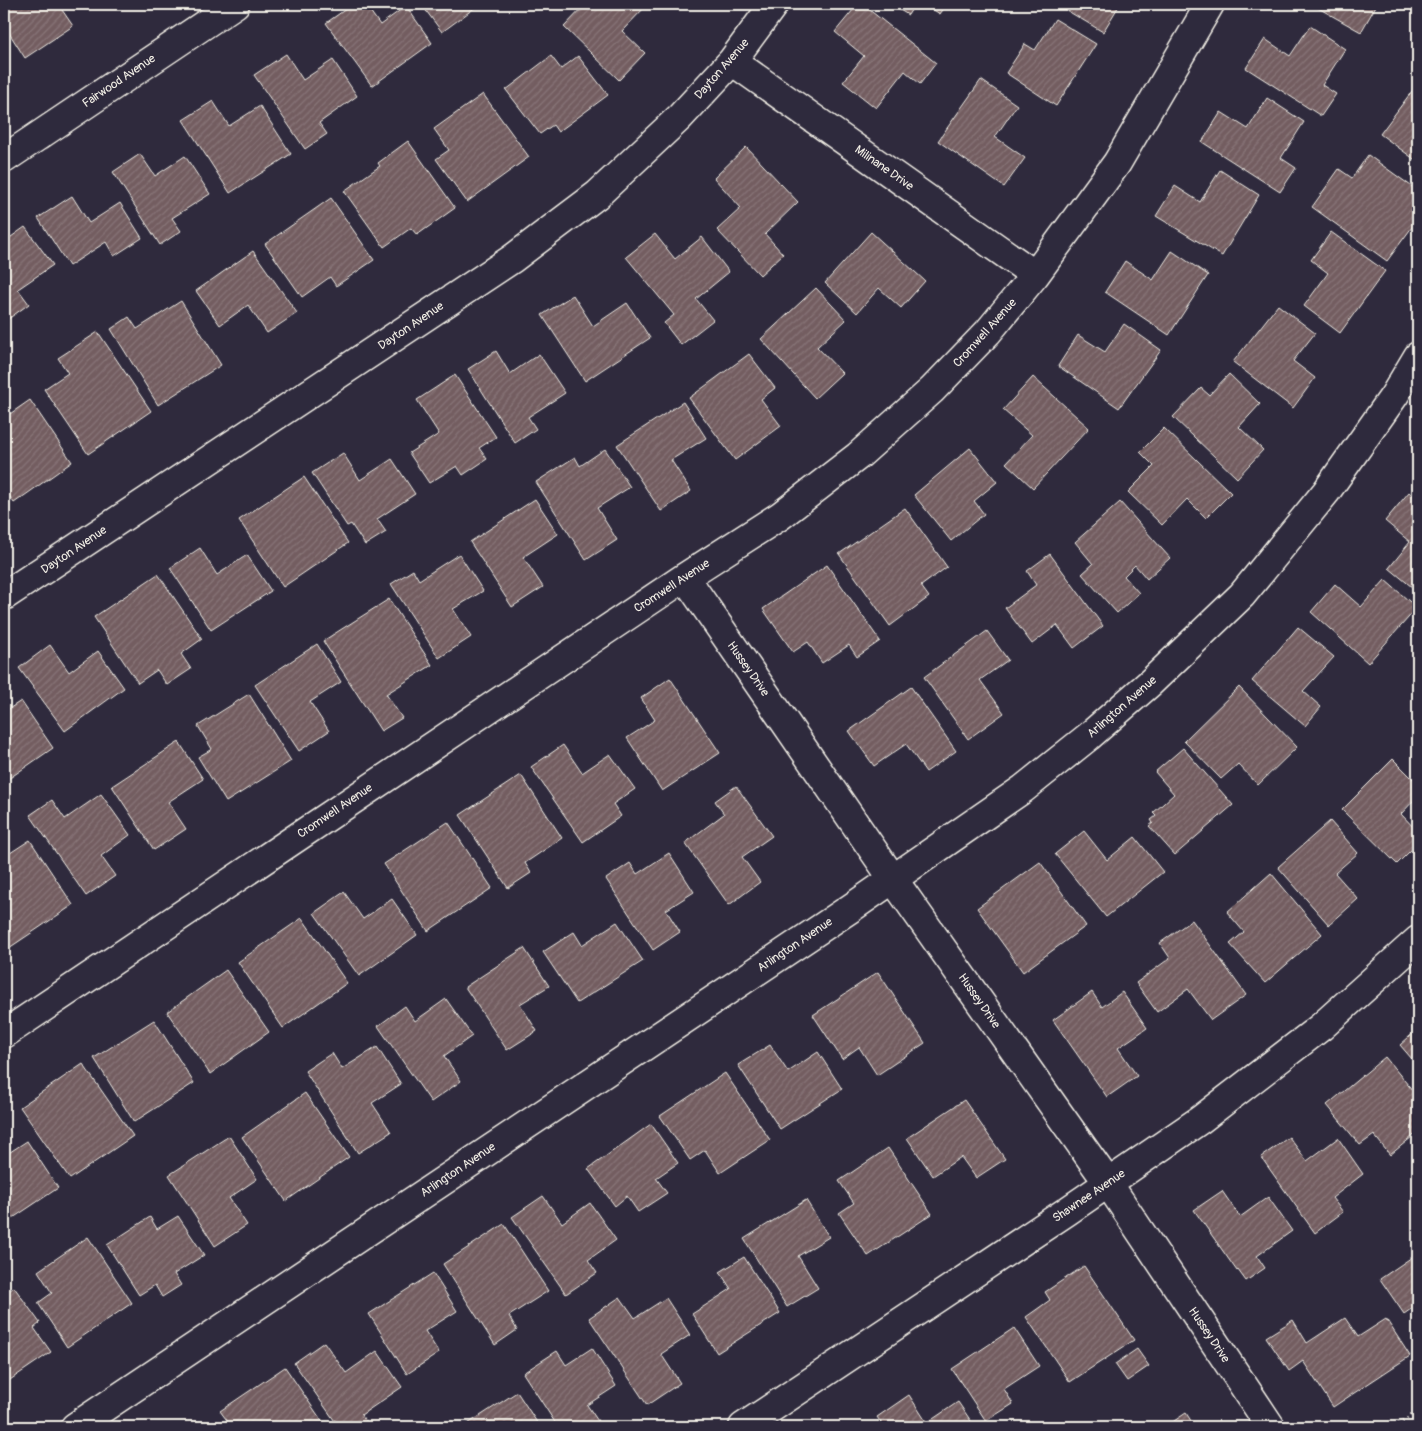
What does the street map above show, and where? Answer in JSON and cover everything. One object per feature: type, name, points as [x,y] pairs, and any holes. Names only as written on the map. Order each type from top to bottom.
[{"type":"street","name":"Fairwood Avenue","points":[[4,159],[235,4]]},
{"type":"street","name":"Dayton Avenue","points":[[4,596],[512,259],[597,196],[680,117],[732,61],[774,4]]},
{"type":"street","name":"Cromwell Avenue","points":[[4,1034],[684,577],[780,516],[858,456],[945,377],[988,332],[1035,275],[1117,163],[1210,4]]},
{"type":"street","name":"Milinane Drive","points":[[732,61],[1035,275]]},
{"type":"street","name":"Arlington Avenue","points":[[75,1427],[893,879],[1024,789],[1150,683],[1242,595],[1326,492],[1394,396],[1418,356]]},
{"type":"street","name":"Hussey Drive","points":[[684,577],[893,879],[1108,1183],[1271,1427]]},
{"type":"street","name":"Shawnee Avenue","points":[[743,1427],[1200,1120],[1321,1027],[1418,940]]},
{"type":"path","points":[[1394,1427],[1418,1411]]},
{"type":"building","points":[[4,4],[58,4],[73,26],[25,58],[4,25]]},
{"type":"building","points":[[353,4],[365,4],[380,25],[406,6],[432,43],[372,86],[326,23]]},
{"type":"building","points":[[421,4],[480,4],[442,32]]},
{"type":"building","points":[[586,4],[644,4],[646,6],[622,31],[645,53],[619,80],[564,27]]},
{"type":"building","points":[[858,4],[862,4],[936,63],[920,84],[905,71],[876,108],[843,82],[864,56],[835,32]]},
{"type":"building","points":[[890,4],[915,4],[908,15]]},
{"type":"building","points":[[924,4],[947,4],[940,14]]},
{"type":"building","points":[[1056,4],[1120,4],[1103,32]]},
{"type":"building","points":[[1311,4],[1377,4],[1361,32]]},
{"type":"building","points":[[1055,19],[1096,44],[1056,106],[1006,73],[1025,44],[1035,50]]},
{"type":"building","points":[[1310,26],[1345,49],[1322,85],[1336,94],[1321,116],[1246,68],[1265,39],[1290,56]]},
{"type":"building","points":[[286,54],[303,80],[333,60],[357,96],[319,123],[327,134],[305,149],[254,75]]},
{"type":"building","points":[[551,56],[561,69],[578,56],[608,95],[558,132],[553,125],[540,134],[506,90]]},
{"type":"building","points":[[981,80],[1017,105],[995,137],[1025,158],[1004,187],[938,141]]},
{"type":"building","points":[[1418,83],[1418,162],[1380,134]]},
{"type":"building","points":[[483,94],[529,157],[467,202],[436,159],[449,150],[434,129]]},
{"type":"building","points":[[1267,98],[1304,122],[1281,158],[1296,168],[1280,192],[1202,142],[1221,112],[1248,129]]},
{"type":"building","points":[[213,101],[229,126],[260,106],[291,154],[230,193],[183,120]]},
{"type":"building","points":[[408,141],[455,208],[417,235],[411,228],[384,247],[344,191],[380,166],[378,163]]},
{"type":"building","points":[[746,147],[798,202],[765,234],[783,254],[760,275],[717,230],[741,208],[714,178]]},
{"type":"building","points":[[140,154],[155,176],[185,156],[210,194],[172,218],[181,231],[160,245],[113,172]]},
{"type":"building","points":[[1368,155],[1418,191],[1418,219],[1387,261],[1312,207],[1339,169],[1352,178]]},
{"type":"building","points":[[1220,170],[1259,195],[1222,256],[1156,216],[1175,186],[1200,202]]},
{"type":"building","points":[[72,196],[89,223],[120,203],[142,238],[114,256],[106,242],[69,266],[38,218]]},
{"type":"building","points":[[331,198],[374,260],[336,286],[330,277],[302,297],[265,244]]},
{"type":"building","points":[[25,227],[53,265],[18,289],[29,304],[4,322],[4,242]]},
{"type":"building","points":[[871,232],[925,281],[901,308],[879,288],[857,313],[825,283]]},
{"type":"building","points":[[1331,232],[1385,271],[1340,333],[1304,306],[1328,273],[1311,260]]},
{"type":"building","points":[[655,234],[675,259],[702,237],[729,272],[696,299],[713,320],[681,345],[664,323],[674,315],[626,257]]},
{"type":"building","points":[[253,251],[297,313],[267,333],[248,305],[220,325],[196,291]]},
{"type":"building","points":[[1172,251],[1208,275],[1169,335],[1105,292],[1125,261],[1153,280]]},
{"type":"building","points":[[816,288],[846,320],[817,347],[842,373],[815,398],[761,339]]},
{"type":"building","points":[[573,295],[593,326],[627,303],[650,338],[585,381],[542,315]]},
{"type":"building","points":[[181,301],[221,365],[158,405],[111,329],[129,317],[137,329]]},
{"type":"building","points":[[1278,305],[1315,333],[1293,361],[1315,378],[1293,408],[1233,362]]},
{"type":"building","points":[[1124,324],[1161,350],[1119,408],[1058,366],[1078,335],[1105,352]]},
{"type":"building","points":[[98,332],[151,411],[88,454],[44,389],[68,373],[58,358]]},
{"type":"building","points":[[496,351],[510,374],[539,354],[565,393],[528,417],[536,429],[515,443],[468,369]]},
{"type":"building","points":[[749,354],[775,388],[761,399],[781,426],[735,460],[689,398]]},
{"type":"building","points":[[1229,374],[1260,404],[1239,427],[1263,450],[1237,478],[1173,417],[1201,388],[1209,395]]},
{"type":"building","points":[[455,375],[496,437],[479,448],[487,459],[463,475],[457,466],[429,483],[409,453],[439,434],[417,400]]},
{"type":"building","points":[[1033,377],[1089,428],[1033,488],[1006,463],[1032,435],[1003,410]]},
{"type":"building","points":[[30,400],[72,462],[14,503],[4,488],[4,418]]},
{"type":"building","points":[[683,402],[706,438],[671,460],[691,491],[661,511],[617,445]]},
{"type":"building","points":[[1164,428],[1231,493],[1206,518],[1187,499],[1162,525],[1128,492],[1154,466],[1140,452]]},
{"type":"building","points":[[970,448],[997,482],[974,501],[984,514],[951,541],[914,495]]},
{"type":"building","points":[[605,449],[630,487],[597,508],[617,540],[586,560],[536,482],[575,457],[580,466]]},
{"type":"building","points":[[343,453],[360,480],[392,459],[415,494],[377,519],[386,532],[365,545],[351,524],[347,526],[312,473]]},
{"type":"building","points":[[304,477],[348,543],[283,587],[239,520]]},
{"type":"building","points":[[1409,492],[1418,500],[1418,592],[1389,568],[1410,542],[1385,521]]},
{"type":"building","points":[[535,499],[558,534],[523,557],[543,587],[512,607],[470,542]]},
{"type":"building","points":[[1120,502],[1170,558],[1147,579],[1135,565],[1124,576],[1139,593],[1117,613],[1082,574],[1093,564],[1075,542]]},
{"type":"building","points":[[905,508],[947,567],[921,586],[929,597],[890,626],[839,554]]},
{"type":"building","points":[[200,548],[217,575],[247,555],[271,591],[211,630],[170,568]]},
{"type":"building","points":[[459,554],[483,591],[453,609],[471,637],[439,658],[391,584],[413,570],[419,580]]},
{"type":"building","points":[[1050,554],[1103,626],[1074,648],[1057,625],[1032,644],[1005,608],[1036,585],[1027,571]]},
{"type":"building","points":[[827,565],[880,641],[857,657],[849,645],[822,663],[808,642],[793,652],[763,609]]},
{"type":"building","points":[[158,574],[202,639],[181,654],[191,669],[167,685],[157,670],[138,683],[94,617]]},
{"type":"building","points":[[1385,580],[1417,608],[1368,663],[1311,612],[1335,584],[1361,607]]},
{"type":"building","points":[[389,599],[432,665],[386,694],[402,718],[381,731],[323,641]]},
{"type":"building","points":[[1298,627],[1334,657],[1303,691],[1321,707],[1305,726],[1252,681]]},
{"type":"building","points":[[987,631],[1008,660],[980,680],[1004,713],[968,739],[924,677]]},
{"type":"building","points":[[317,644],[341,682],[310,702],[329,731],[299,751],[255,685]]},
{"type":"building","points":[[50,645],[69,672],[98,651],[124,688],[65,731],[19,668]]},
{"type":"building","points":[[670,678],[720,753],[662,791],[627,738],[655,720],[641,698]]},
{"type":"building","points":[[911,687],[956,751],[926,772],[906,744],[874,766],[849,731]]},
{"type":"building","points":[[1239,687],[1297,747],[1258,785],[1238,764],[1221,779],[1184,741]]},
{"type":"building","points":[[249,694],[291,761],[226,802],[198,757],[212,749],[198,726]]},
{"type":"building","points":[[21,701],[53,748],[4,782],[4,712]]},
{"type":"building","points":[[179,742],[203,779],[168,802],[186,829],[154,850],[112,786]]},
{"type":"building","points":[[563,745],[582,773],[610,754],[635,789],[613,804],[621,816],[583,842],[531,767]]},
{"type":"building","points":[[1183,748],[1233,805],[1175,855],[1149,826],[1153,823],[1151,820],[1156,816],[1153,813],[1174,794],[1155,772]]},
{"type":"building","points":[[1393,759],[1418,784],[1418,796],[1401,814],[1418,832],[1418,843],[1397,864],[1342,810]]},
{"type":"building","points":[[521,775],[562,838],[525,863],[531,873],[508,888],[460,815]]},
{"type":"building","points":[[736,786],[772,836],[742,857],[760,882],[729,905],[685,843],[724,814],[715,801]]},
{"type":"building","points":[[101,794],[130,835],[101,856],[115,876],[86,896],[30,815],[52,800],[65,819]]},
{"type":"building","points":[[1330,821],[1358,853],[1335,873],[1358,899],[1329,925],[1278,867]]},
{"type":"building","points":[[448,822],[492,888],[428,931],[384,864]]},
{"type":"building","points":[[1084,831],[1107,860],[1135,837],[1163,872],[1106,917],[1055,854]]},
{"type":"building","points":[[30,840],[73,905],[9,948],[4,940],[4,857]]},
{"type":"building","points":[[669,853],[694,892],[666,910],[680,932],[653,950],[606,879],[630,863],[637,874]]},
{"type":"building","points":[[1040,862],[1086,926],[1023,972],[977,908]]},
{"type":"building","points":[[1271,873],[1322,934],[1265,983],[1230,944],[1244,932],[1227,912]]},
{"type":"building","points":[[344,892],[363,919],[392,899],[417,935],[359,976],[314,913]]},
{"type":"building","points":[[302,918],[347,983],[283,1028],[238,962]]},
{"type":"building","points":[[1192,920],[1246,995],[1211,1020],[1188,989],[1157,1012],[1136,983],[1170,958],[1160,943]]},
{"type":"building","points":[[617,922],[643,961],[577,1003],[543,952],[574,932],[582,945]]},
{"type":"building","points":[[524,948],[549,986],[520,1004],[537,1031],[507,1050],[465,987]]},
{"type":"building","points":[[226,970],[269,1032],[210,1074],[167,1012]]},
{"type":"building","points":[[878,972],[925,1043],[877,1075],[859,1047],[842,1059],[813,1015]]},
{"type":"building","points":[[1092,992],[1102,1007],[1122,992],[1147,1028],[1118,1048],[1137,1076],[1107,1097],[1053,1020]]},
{"type":"building","points":[[446,999],[472,1036],[444,1056],[461,1081],[431,1102],[378,1026],[405,1006],[415,1021]]},
{"type":"building","points":[[154,1020],[194,1083],[134,1122],[94,1058]]},
{"type":"building","points":[[1418,1029],[1418,1066],[1400,1045]]},
{"type":"building","points":[[770,1045],[788,1072],[818,1052],[842,1089],[780,1129],[738,1065]]},
{"type":"building","points":[[377,1047],[401,1084],[372,1103],[391,1132],[358,1153],[305,1071],[332,1053],[342,1069]]},
{"type":"building","points":[[1385,1057],[1418,1097],[1418,1132],[1390,1155],[1374,1135],[1360,1145],[1327,1105]]},
{"type":"building","points":[[83,1064],[133,1136],[70,1179],[20,1107]]},
{"type":"building","points":[[725,1073],[770,1140],[720,1173],[705,1150],[690,1160],[660,1116]]},
{"type":"building","points":[[305,1093],[349,1157],[286,1201],[242,1137]]},
{"type":"building","points":[[964,1100],[1005,1159],[976,1178],[961,1157],[933,1176],[907,1138]]},
{"type":"building","points":[[651,1124],[678,1163],[656,1178],[667,1193],[638,1212],[627,1196],[615,1206],[588,1169]]},
{"type":"building","points":[[229,1136],[257,1179],[229,1198],[247,1225],[215,1246],[169,1175]]},
{"type":"building","points":[[1289,1137],[1307,1161],[1338,1138],[1363,1174],[1332,1198],[1343,1212],[1315,1233],[1261,1157]]},
{"type":"building","points":[[27,1141],[58,1188],[4,1224],[4,1156]]},
{"type":"building","points":[[888,1148],[932,1214],[868,1256],[839,1213],[854,1203],[839,1181]]},
{"type":"building","points":[[1222,1191],[1240,1217],[1268,1197],[1292,1231],[1257,1256],[1265,1268],[1246,1281],[1194,1210]]},
{"type":"building","points":[[543,1196],[562,1223],[590,1203],[616,1240],[588,1260],[597,1273],[566,1294],[512,1217]]},
{"type":"building","points":[[806,1200],[829,1237],[798,1256],[818,1288],[787,1307],[744,1239]]},
{"type":"building","points":[[178,1216],[204,1255],[174,1274],[181,1285],[162,1297],[155,1285],[139,1295],[107,1245],[150,1217],[157,1229]]},
{"type":"building","points":[[504,1224],[548,1291],[509,1316],[517,1330],[495,1345],[443,1264]]},
{"type":"building","points":[[88,1237],[132,1303],[67,1347],[38,1303],[52,1293],[38,1271]]},
{"type":"building","points":[[1418,1253],[1418,1304],[1404,1314],[1380,1279]]},
{"type":"building","points":[[744,1257],[780,1313],[717,1353],[692,1314],[731,1289],[720,1272]]},
{"type":"building","points":[[1084,1266],[1134,1340],[1070,1382],[1026,1317],[1050,1300],[1045,1292]]},
{"type":"building","points":[[433,1273],[457,1311],[425,1331],[439,1353],[407,1374],[369,1314]]},
{"type":"building","points":[[14,1287],[40,1323],[34,1328],[51,1352],[4,1384],[4,1295]]},
{"type":"building","points":[[620,1297],[635,1318],[666,1298],[690,1335],[661,1354],[680,1383],[647,1405],[589,1318]]},
{"type":"building","points":[[1345,1318],[1358,1337],[1386,1319],[1410,1356],[1333,1407],[1303,1361],[1289,1371],[1266,1337],[1293,1320],[1307,1343]]},
{"type":"building","points":[[1014,1328],[1039,1366],[1004,1389],[1013,1404],[986,1421],[952,1369]]},
{"type":"building","points":[[324,1342],[346,1373],[377,1351],[402,1387],[361,1415],[367,1423],[362,1427],[339,1427],[294,1363]]},
{"type":"building","points":[[592,1348],[616,1386],[587,1405],[602,1427],[558,1427],[523,1373],[557,1351],[566,1365]]},
{"type":"building","points":[[1137,1349],[1149,1366],[1127,1381],[1115,1364]]},
{"type":"building","points":[[285,1367],[326,1427],[232,1427],[220,1411]]},
{"type":"building","points":[[517,1392],[540,1427],[463,1427]]},
{"type":"building","points":[[909,1395],[927,1423],[958,1402],[975,1427],[884,1427],[877,1417]]},
{"type":"building","points":[[1186,1413],[1195,1427],[1165,1427]]}]
